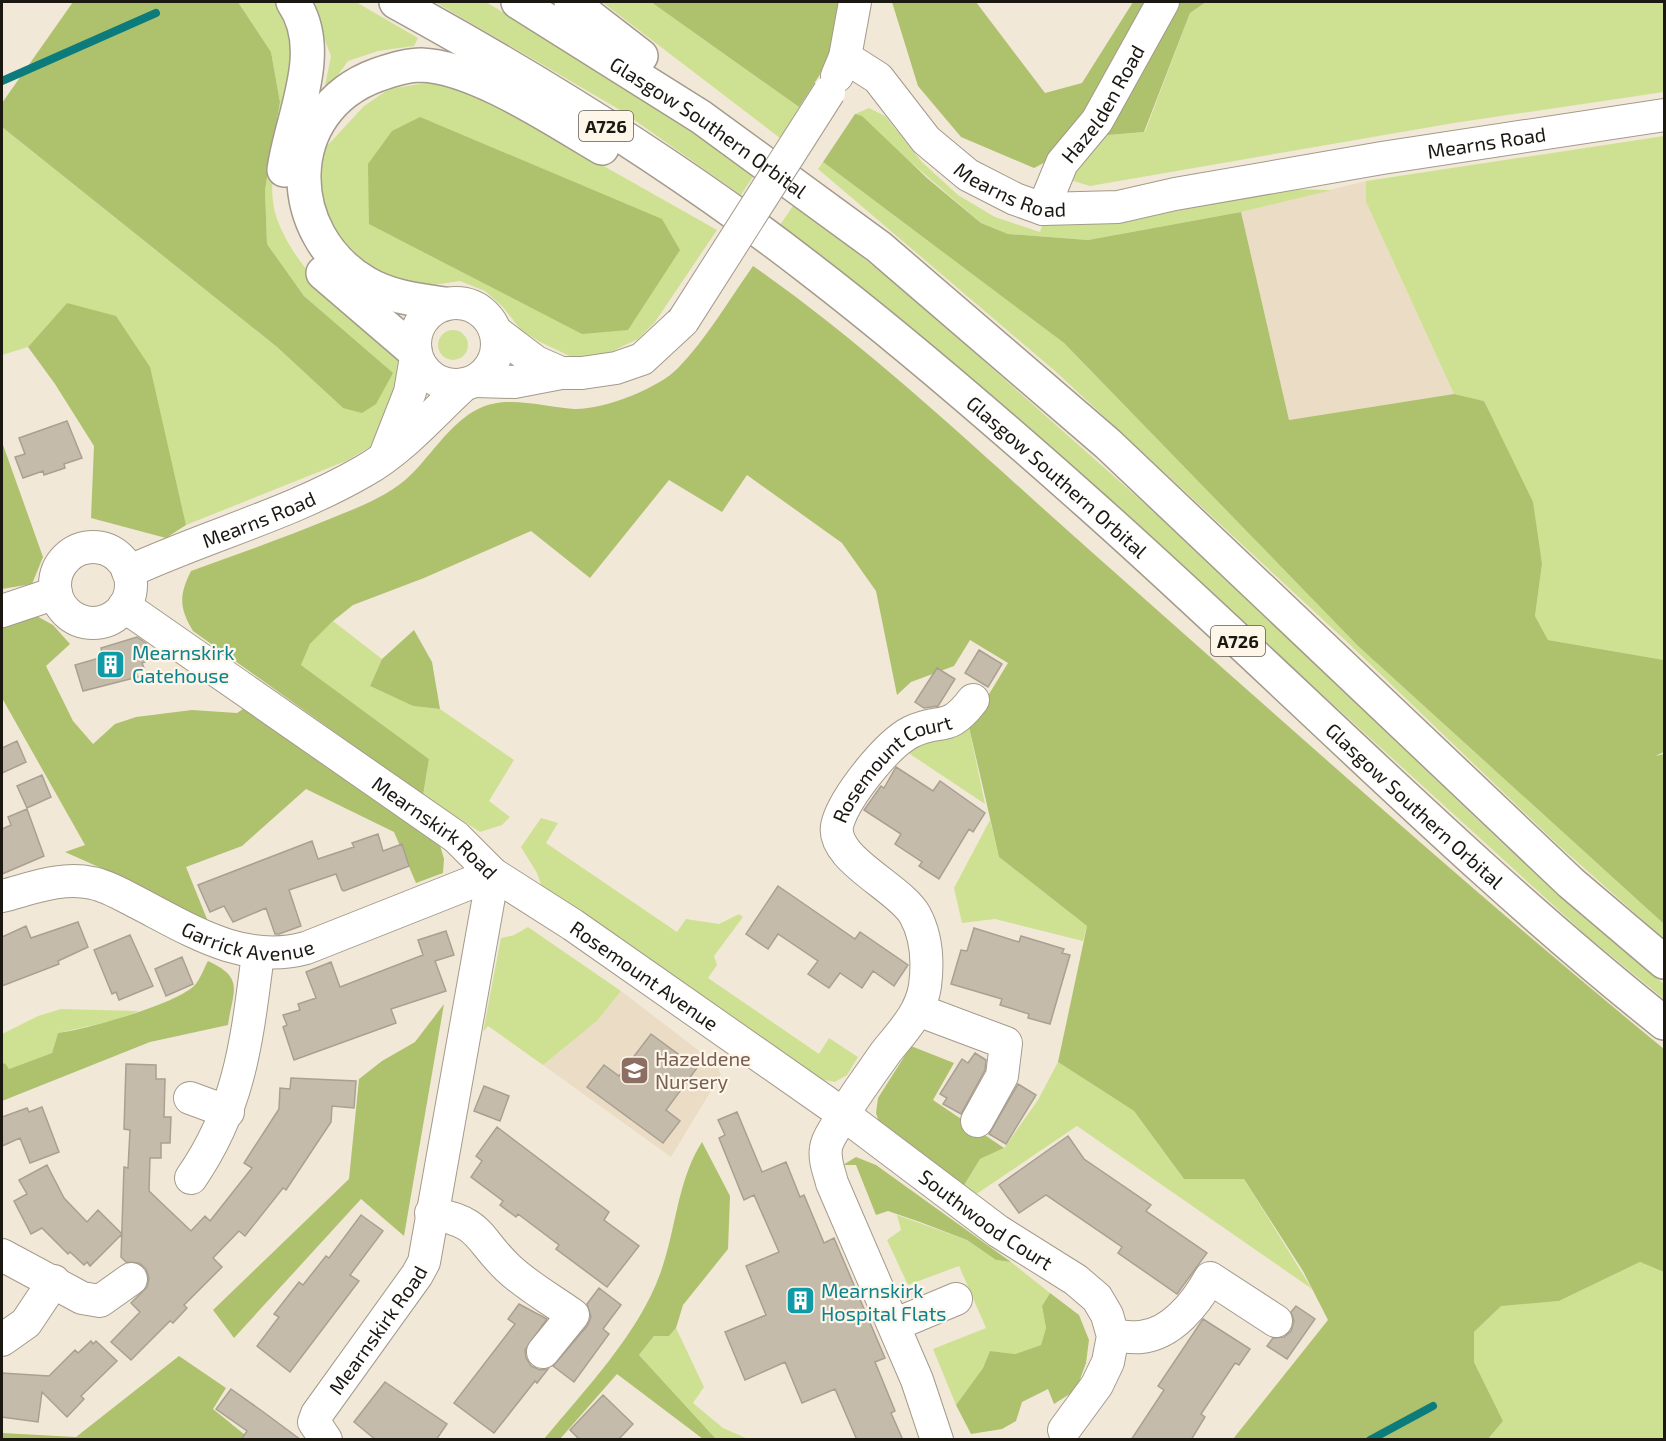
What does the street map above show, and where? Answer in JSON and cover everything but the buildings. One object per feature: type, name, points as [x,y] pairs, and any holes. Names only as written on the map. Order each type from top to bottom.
[{"type":"highway","points":[[293,2],[302,20],[308,54],[306,76],[286,150],[283,191],[286,209],[296,235],[311,260],[349,298],[416,355]]},
{"type":"highway","name":"Glasgow Southern Orbital","points":[[396,2],[572,104],[674,171],[806,266],[950,383],[1089,504],[1414,806],[1557,934],[1665,1023]]},
{"type":"highway","name":"Glasgow Southern Orbital","points":[[518,2],[652,84],[838,215],[1002,351],[1108,444],[1506,823],[1579,890],[1665,962]]},
{"type":"highway","points":[[571,2],[838,215]]},
{"type":"highway","points":[[444,304],[394,296],[364,282],[329,252],[318,235],[304,200],[304,163],[309,144],[330,106],[366,79],[393,69],[421,65],[464,74],[491,87],[806,266]]},
{"type":"street","points":[[561,373],[536,362],[495,331],[484,314],[465,304],[444,304],[433,309],[421,323],[414,340],[416,355],[421,366],[435,380],[455,385],[470,382],[514,382],[561,373],[582,374],[616,368],[642,359],[683,321],[829,92],[845,57],[855,2]]},
{"type":"street","name":"Hazelden Road","points":[[1043,209],[1062,163],[1097,121],[1163,2]]},
{"type":"street","name":"Mearns Road","points":[[845,57],[878,78],[927,140],[968,176],[1015,199],[1043,209],[1118,207],[1175,194],[1382,158],[1665,115]]},
{"type":"street","points":[[470,382],[486,372],[494,360],[497,345],[495,331]]},
{"type":"street","points":[[385,457],[403,414],[416,355]]},
{"type":"street","name":"Mearns Road","points":[[128,572],[170,552],[312,498],[366,470],[413,435],[470,382]]},
{"type":"street","points":[[92,547],[105,549],[116,555],[128,572],[131,586],[124,606],[113,617],[89,623],[66,612],[56,593],[56,577],[61,565],[80,549],[92,547]]},
{"type":"street","points":[[2,611],[56,593]]},
{"type":"street","name":"Mearnskirk Road","points":[[124,606],[456,837],[493,874],[424,1262],[317,1414],[314,1422],[326,1440]]},
{"type":"street","name":"Rosemount Court","points":[[843,1114],[918,1010],[924,988],[926,963],[924,938],[915,914],[898,894],[845,851],[836,835],[837,822],[858,787],[897,740],[914,730],[944,724],[959,717],[973,700]]},
{"type":"street","name":"Garrick Avenue","points":[[2,896],[65,881],[92,882],[202,936],[258,954],[285,954],[306,948],[493,874]]},
{"type":"street","name":"Rosemount Avenue","points":[[493,874],[573,925],[843,1114]]},
{"type":"street","points":[[191,1178],[209,1153],[228,1112],[246,1047],[258,954]]},
{"type":"street","points":[[918,1010],[1006,1043],[1002,1076],[976,1121]]},
{"type":"street","points":[[190,1098],[228,1112]]},
{"type":"street","points":[[843,1114],[826,1145],[825,1160],[832,1183],[894,1325],[938,1440]]},
{"type":"street","name":"Southwood Court","points":[[843,1114],[998,1231],[1076,1280],[1097,1298],[1107,1315],[1113,1336]]},
{"type":"street","points":[[431,1213],[456,1218],[477,1230],[509,1269],[573,1315],[543,1352]]},
{"type":"street","points":[[2,1255],[82,1298],[100,1301],[131,1279]]},
{"type":"street","points":[[1064,1430],[1097,1385],[1108,1362],[1113,1336],[1141,1337],[1161,1332],[1197,1301],[1210,1278],[1276,1321]]},
{"type":"street","points":[[2,1340],[26,1323],[54,1281]]},
{"type":"street","points":[[894,1325],[956,1299]]},
{"type":"shaded area","points":[[1366,181],[1366,202],[1454,394],[1289,420],[1241,212]]},
{"type":"shaded area","name":"Hazeldene Nursery","points":[[621,991],[715,1063],[721,1074],[671,1157],[543,1065],[597,1021]]},
{"type":"green space","points":[[73,2],[238,2],[271,52],[280,102],[265,190],[267,244],[304,296],[393,373],[376,404],[362,413],[343,408],[277,347],[2,127],[2,103]]},
{"type":"green space","points":[[238,2],[274,2],[288,23],[292,48],[291,76],[274,165],[272,193],[277,219],[299,260],[314,278],[330,296],[401,359],[402,369],[385,427],[378,429],[370,447],[346,461],[186,525],[173,469],[67,303],[28,347],[2,355],[2,127],[277,347],[343,408],[392,373],[304,296],[267,244],[265,190],[280,102],[271,52]]},
{"type":"green space","points":[[310,2],[356,2],[418,38],[414,46],[378,51],[348,61],[323,96],[331,56]]},
{"type":"green space","points":[[435,2],[486,2],[643,97],[756,172],[741,195],[620,110]]},
{"type":"green space","points":[[602,2],[651,2],[799,107],[780,138]]},
{"type":"green space","points":[[651,2],[838,2],[841,33],[819,76],[799,107]]},
{"type":"green space","points":[[892,2],[976,2],[1045,93],[1082,83],[1133,2],[1206,2],[1190,13],[1144,132],[1096,136],[1034,168],[961,137],[918,86]]},
{"type":"green space","points":[[1206,2],[1664,2],[1664,92],[1454,123],[1090,186],[1070,180],[1096,136],[1145,132],[1190,13]]},
{"type":"green space","points":[[438,81],[467,89],[717,230],[655,322],[638,339],[596,359],[576,359],[521,330],[503,307],[485,291],[460,281],[427,286],[397,281],[374,268],[335,237],[323,205],[319,177],[326,147],[364,106],[389,89]]},
{"type":"green space","points":[[869,108],[885,116],[922,162],[958,195],[995,217],[1040,232],[1043,223],[1122,223],[1273,189],[1332,190],[1241,212],[1088,240],[1008,234],[981,223],[855,114]]},
{"type":"green space","points":[[855,114],[862,116],[927,178],[981,223],[1008,234],[1088,240],[1241,212],[1289,420],[1454,394],[1484,401],[1533,502],[1542,564],[1535,616],[1548,640],[1664,660],[1664,752],[1655,756],[1664,754],[1664,924],[1358,646],[1064,343],[823,162]]},
{"type":"green space","points":[[420,117],[662,219],[680,250],[628,330],[582,334],[369,224],[368,164],[392,131]]},
{"type":"green space","points":[[1664,136],[1664,660],[1548,640],[1535,616],[1542,564],[1484,401],[1454,394],[1366,202],[1366,181]]},
{"type":"green space","points":[[823,162],[1064,343],[1358,646],[1664,924],[1664,939],[1557,844],[1345,640],[1055,371],[818,169]]},
{"type":"green space","points":[[795,203],[914,299],[1179,534],[1502,843],[1582,916],[1664,984],[1664,999],[1587,936],[1141,529],[931,348],[780,225]]},
{"type":"green space","points":[[753,266],[842,333],[885,369],[1377,804],[1664,1049],[1664,1272],[1640,1262],[1559,1301],[1501,1306],[1474,1332],[1474,1362],[1503,1421],[1488,1439],[1233,1439],[1328,1320],[1303,1271],[1244,1179],[1184,1179],[1134,1111],[1058,1062],[1087,926],[999,857],[969,727],[1008,663],[970,640],[954,666],[911,682],[897,695],[876,591],[842,543],[747,475],[722,512],[669,480],[590,578],[531,531],[424,578],[353,605],[333,621],[310,644],[301,665],[429,759],[423,795],[193,631],[185,615],[182,601],[184,587],[191,571],[297,532],[379,498],[404,481],[458,423],[480,408],[502,402],[514,402],[574,409],[586,408],[629,397],[657,383],[678,368],[699,344]]},
{"type":"green space","points":[[67,303],[116,316],[150,367],[186,525],[166,538],[91,518],[94,446],[55,384],[28,347]]},
{"type":"green space","points":[[453,330],[459,331],[467,339],[467,351],[459,359],[453,360],[447,359],[439,351],[438,345],[439,339],[447,331]]},
{"type":"green space","points":[[2,442],[43,557],[32,584],[2,589]]},
{"type":"green space","points":[[33,614],[53,625],[70,644],[46,666],[73,721],[93,744],[115,724],[136,717],[192,710],[237,713],[246,707],[439,842],[444,859],[443,873],[416,883],[394,832],[306,789],[242,846],[186,867],[209,924],[112,873],[65,852],[85,845],[2,698],[2,626]]},
{"type":"green space","points":[[333,621],[382,659],[370,686],[413,706],[440,709],[514,760],[489,801],[510,817],[502,825],[480,832],[423,795],[429,759],[301,665],[310,644]]},
{"type":"green space","points":[[414,630],[432,662],[440,709],[413,706],[370,686],[382,659]]},
{"type":"green space","points":[[969,727],[985,804],[901,748]]},
{"type":"green space","points":[[541,818],[558,823],[546,843],[677,932],[686,919],[719,924],[739,914],[743,917],[714,956],[717,965],[708,978],[819,1054],[829,1038],[858,1057],[847,1075],[835,1082],[814,1078],[543,890],[537,873],[521,847]]},
{"type":"green space","points":[[990,820],[999,857],[1087,926],[1083,941],[995,919],[962,923],[954,888]]},
{"type":"green space","points":[[528,927],[621,991],[597,1021],[543,1065],[488,1026],[483,1032],[501,938],[514,935]]},
{"type":"green space","points":[[208,961],[220,967],[232,979],[234,994],[228,1025],[150,1042],[2,1101],[2,1064],[5,1063],[9,1069],[52,1053],[58,1033],[89,1027],[168,1001],[194,986]]},
{"type":"green space","points":[[444,1004],[404,1236],[361,1199],[234,1338],[213,1310],[349,1179],[359,1079],[382,1061],[415,1042]]},
{"type":"green space","points":[[61,1009],[139,1011],[116,1020],[58,1033],[52,1053],[9,1069],[5,1063],[2,1064],[2,1034],[38,1016]]},
{"type":"green space","points":[[911,1046],[954,1063],[933,1100],[1004,1148],[980,1159],[963,1187],[882,1132],[876,1113],[878,1098]]},
{"type":"green space","points":[[1058,1062],[1134,1111],[1184,1179],[1244,1179],[1312,1289],[1077,1126],[975,1195],[963,1187],[980,1159],[1004,1148],[1038,1100]]},
{"type":"green space","points":[[702,1142],[730,1196],[728,1249],[683,1305],[676,1328],[669,1336],[654,1336],[639,1355],[716,1439],[703,1439],[617,1374],[560,1439],[544,1439],[609,1361],[639,1318],[651,1296],[665,1258],[687,1173]]},
{"type":"green space","points":[[856,1157],[876,1165],[1011,1262],[996,1260],[967,1240],[920,1222],[888,1211],[876,1215],[856,1165],[843,1165]]},
{"type":"green space","points":[[897,1215],[967,1240],[996,1260],[1011,1262],[1050,1293],[1042,1306],[1046,1328],[1041,1345],[1015,1354],[990,1351],[983,1368],[956,1405],[933,1349],[986,1328],[959,1266],[908,1285],[887,1240],[901,1230]]},
{"type":"green space","points":[[1640,1262],[1664,1272],[1664,1439],[1488,1439],[1503,1421],[1474,1362],[1474,1332],[1501,1305],[1559,1301]]},
{"type":"green space","points":[[1050,1293],[1079,1315],[1089,1340],[1086,1363],[1076,1390],[1054,1404],[1048,1389],[1022,1402],[1016,1421],[1002,1429],[971,1434],[956,1405],[983,1368],[990,1351],[1015,1354],[1041,1345],[1046,1328],[1042,1306]]},
{"type":"green space","points":[[676,1328],[704,1387],[693,1403],[723,1428],[748,1439],[716,1439],[639,1355],[654,1336],[669,1336]]},
{"type":"green space","points":[[179,1356],[226,1388],[213,1409],[250,1439],[2,1440],[2,1433],[76,1437]]},
{"type":"waterway","points":[[2,81],[156,13]]},
{"type":"waterway","points":[[1370,1440],[1433,1406]]},
{"type":"place","name":"Mearnskirk Gatehouse","points":[[111,664]]},
{"type":"place","name":"Hazeldene Nursery","points":[[634,1070]]},
{"type":"place","name":"Mearnskirk Hospital Flats","points":[[800,1301]]}]
